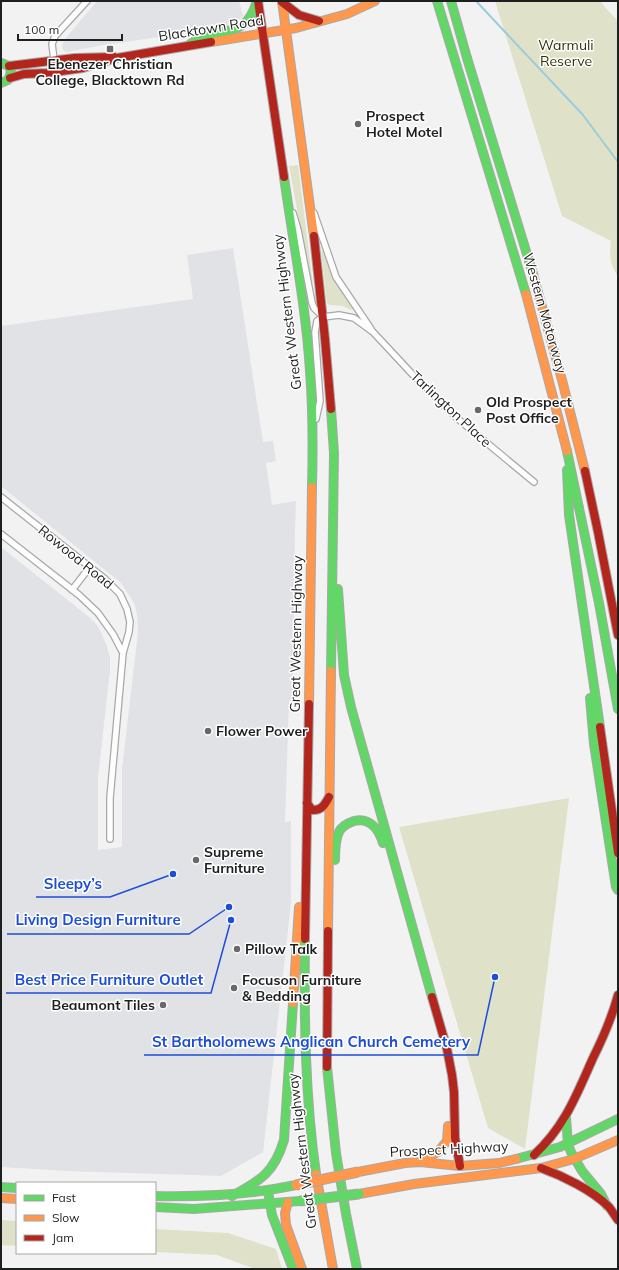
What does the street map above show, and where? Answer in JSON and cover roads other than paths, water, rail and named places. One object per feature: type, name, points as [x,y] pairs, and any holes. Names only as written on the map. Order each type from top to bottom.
[{"type":"main road","points":[[185,46],[202,36],[233,31],[246,24],[251,19],[257,1]]},
{"type":"main road","name":"Great Western Highway","points":[[257,1],[305,324],[310,370],[312,431],[304,1009],[309,1116],[319,1194],[333,1269]]},
{"type":"main road","points":[[282,1],[290,10],[301,17],[324,21]]},
{"type":"main road","points":[[282,1],[329,367],[333,432],[327,1063],[336,1153],[357,1269]]},
{"type":"main road","name":"Blacktown Road","points":[[1,83],[10,78],[23,74],[48,73],[86,67],[101,64],[117,58],[286,31],[347,14],[375,1]]},
{"type":"main road","name":"Western Motorway","points":[[437,1],[520,274],[566,444],[600,608],[618,709]]},
{"type":"main road","name":"Western Motorway","points":[[451,1],[517,219],[553,346],[582,464],[612,598],[618,635]]},
{"type":"main road","name":"Blacktown Road","points":[[5,64],[101,56],[117,58]]},
{"type":"main road","points":[[34,73],[49,68],[54,60],[58,65],[62,66],[76,65],[86,67]]},
{"type":"main road","points":[[5,64],[11,72],[10,78]]},
{"type":"main road","points":[[566,444],[569,515],[618,853]]},
{"type":"main road","points":[[333,525],[344,675],[366,763],[447,1049],[454,1090],[453,1134],[460,1166]]},
{"type":"main road","points":[[612,598],[618,610]]},
{"type":"main road","points":[[589,654],[591,716],[594,744],[616,887],[618,890]]},
{"type":"main road","points":[[307,803],[312,810],[318,810],[322,808],[329,797]]},
{"type":"main road","points":[[328,927],[338,833],[343,827],[354,820],[368,821],[374,826],[383,841],[440,1041],[446,1071],[448,1107],[447,1141],[438,1152],[420,1162]]},
{"type":"main road","points":[[232,1196],[266,1176],[278,1159],[284,1140],[299,908],[306,851]]},
{"type":"main road","points":[[534,1155],[546,1145],[557,1132],[572,1107],[603,1037],[615,1007],[618,995]]},
{"type":"main road","points":[[566,1116],[568,1144],[574,1159],[582,1172],[602,1194],[607,1206],[618,1220]]},
{"type":"main road","name":"Prospect Highway","points":[[156,1196],[232,1196],[268,1191],[405,1163],[420,1162],[460,1166],[499,1164],[568,1144],[618,1119]]},
{"type":"main road","name":"Prospect Highway","points":[[156,1207],[194,1209],[269,1204],[359,1194],[414,1184],[509,1173],[541,1168],[574,1159],[618,1140]]},
{"type":"main road","points":[[541,1168],[553,1172],[570,1181],[607,1206]]},
{"type":"main road","points":[[1,1187],[16,1188]]},
{"type":"main road","points":[[268,1191],[272,1215],[293,1269]]},
{"type":"main road","points":[[1,1198],[16,1199]]},
{"type":"main road","points":[[288,1202],[285,1213],[286,1224],[302,1269]]},
{"type":"street","points":[[54,60],[52,44],[55,36],[87,1]]},
{"type":"street","points":[[285,187],[298,230],[312,303],[314,308],[323,317],[317,321],[315,328],[320,402],[312,431]]},
{"type":"street","name":"Tarlington Place","points":[[308,196],[336,277],[373,332],[414,376],[458,419],[534,482]]},
{"type":"street","name":"Tarlington Place","points":[[323,317],[339,315],[354,318],[373,332]]},
{"type":"street","name":"Rowood Road","points":[[1,497],[113,587],[120,594],[127,609],[130,626],[123,653],[110,798],[110,839]]},
{"type":"street","name":"Rowood Road","points":[[1,534],[72,590],[98,613],[113,634],[123,653]]},
{"type":"street","points":[[72,590],[89,568]]},
{"type":"waterway","points":[[476,1],[583,115],[618,162]]},
{"type":"place","name":"Ebenezer Christian College, Blacktown Rd","points":[[110,49]]},
{"type":"place","name":"Prospect Hotel Motel","points":[[358,124]]},
{"type":"place","name":"Old Prospect Post Office","points":[[478,410]]},
{"type":"place","name":"Flower Power","points":[[208,731]]},
{"type":"place","name":"Supreme Furniture","points":[[196,860]]},
{"type":"place","name":"Sleepy’s","points":[[173,874]]},
{"type":"place","name":"Living Design Furniture","points":[[229,907]]},
{"type":"place","name":"Best Price Furniture Outlet","points":[[231,920]]},
{"type":"place","name":"Pillow Talk","points":[[237,949]]},
{"type":"place","name":"St Bartholomews Anglican Church Cemetery","points":[[495,977]]},
{"type":"place","name":"Focuson Furniture & Bedding","points":[[234,988]]},
{"type":"place","name":"Beaumont Tiles","points":[[163,1005]]},
{"type":"park label","name":"Warmuli Reserve","points":[[566,54]]}]
